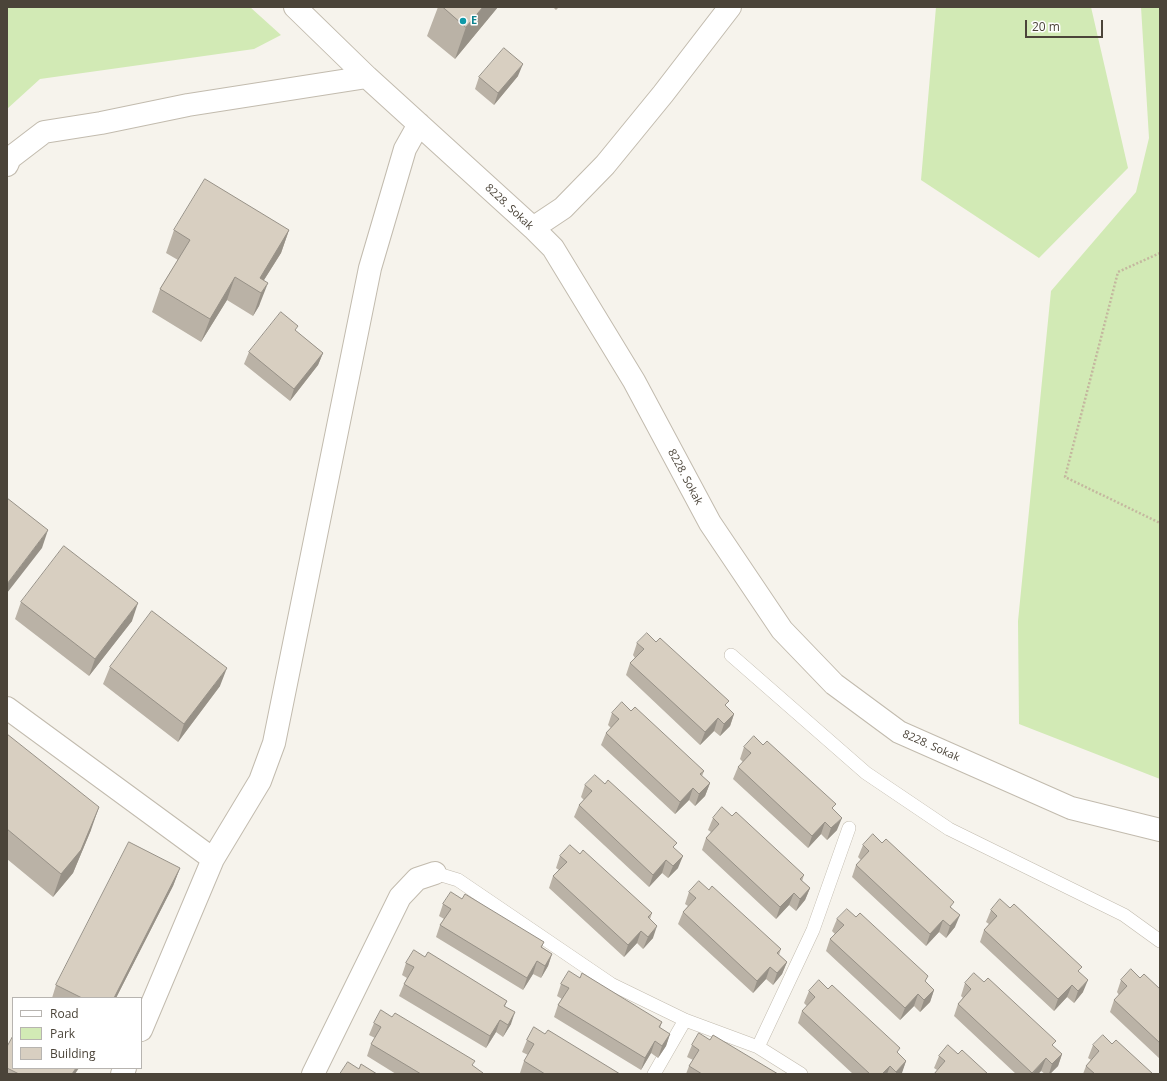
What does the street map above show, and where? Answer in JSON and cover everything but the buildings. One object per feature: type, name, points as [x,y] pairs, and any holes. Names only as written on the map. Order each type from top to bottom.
[{"type":"street","name":"8228. Sokak","points":[[295,7],[367,77],[553,248],[630,375],[710,523],[782,630],[834,684],[899,732],[1071,808],[1160,830]]},
{"type":"street","points":[[533,228],[563,208],[605,165],[663,94],[730,7]]},
{"type":"street","points":[[7,165],[10,158],[44,132],[101,123],[188,105],[367,77]]},
{"type":"street","points":[[142,1028],[214,859],[260,781],[274,743],[370,268],[405,148],[419,124]]},
{"type":"street","points":[[7,708],[214,859]]},
{"type":"street","points":[[313,1074],[400,897],[417,879],[435,873]]},
{"type":"lane","points":[[731,655],[866,773],[963,836],[1124,915],[1160,941]]},
{"type":"lane","points":[[758,1047],[813,930],[849,828]]},
{"type":"lane","points":[[435,873],[458,880],[611,984],[685,1020],[758,1047],[801,1074]]},
{"type":"lane","points":[[654,1074],[685,1020]]},
{"type":"path","points":[[1160,253],[1118,272],[1065,478],[1160,523]]},
{"type":"green space","points":[[7,7],[250,7],[281,35],[254,49],[40,79],[7,109]]},
{"type":"green space","points":[[936,7],[1091,7],[1128,168],[1039,258],[921,180]]},
{"type":"green space","points":[[1141,7],[1160,7],[1160,779],[1019,724],[1018,621],[1051,291],[1136,192],[1149,138]]},
{"type":"place","name":"E","points":[[463,21]]}]
